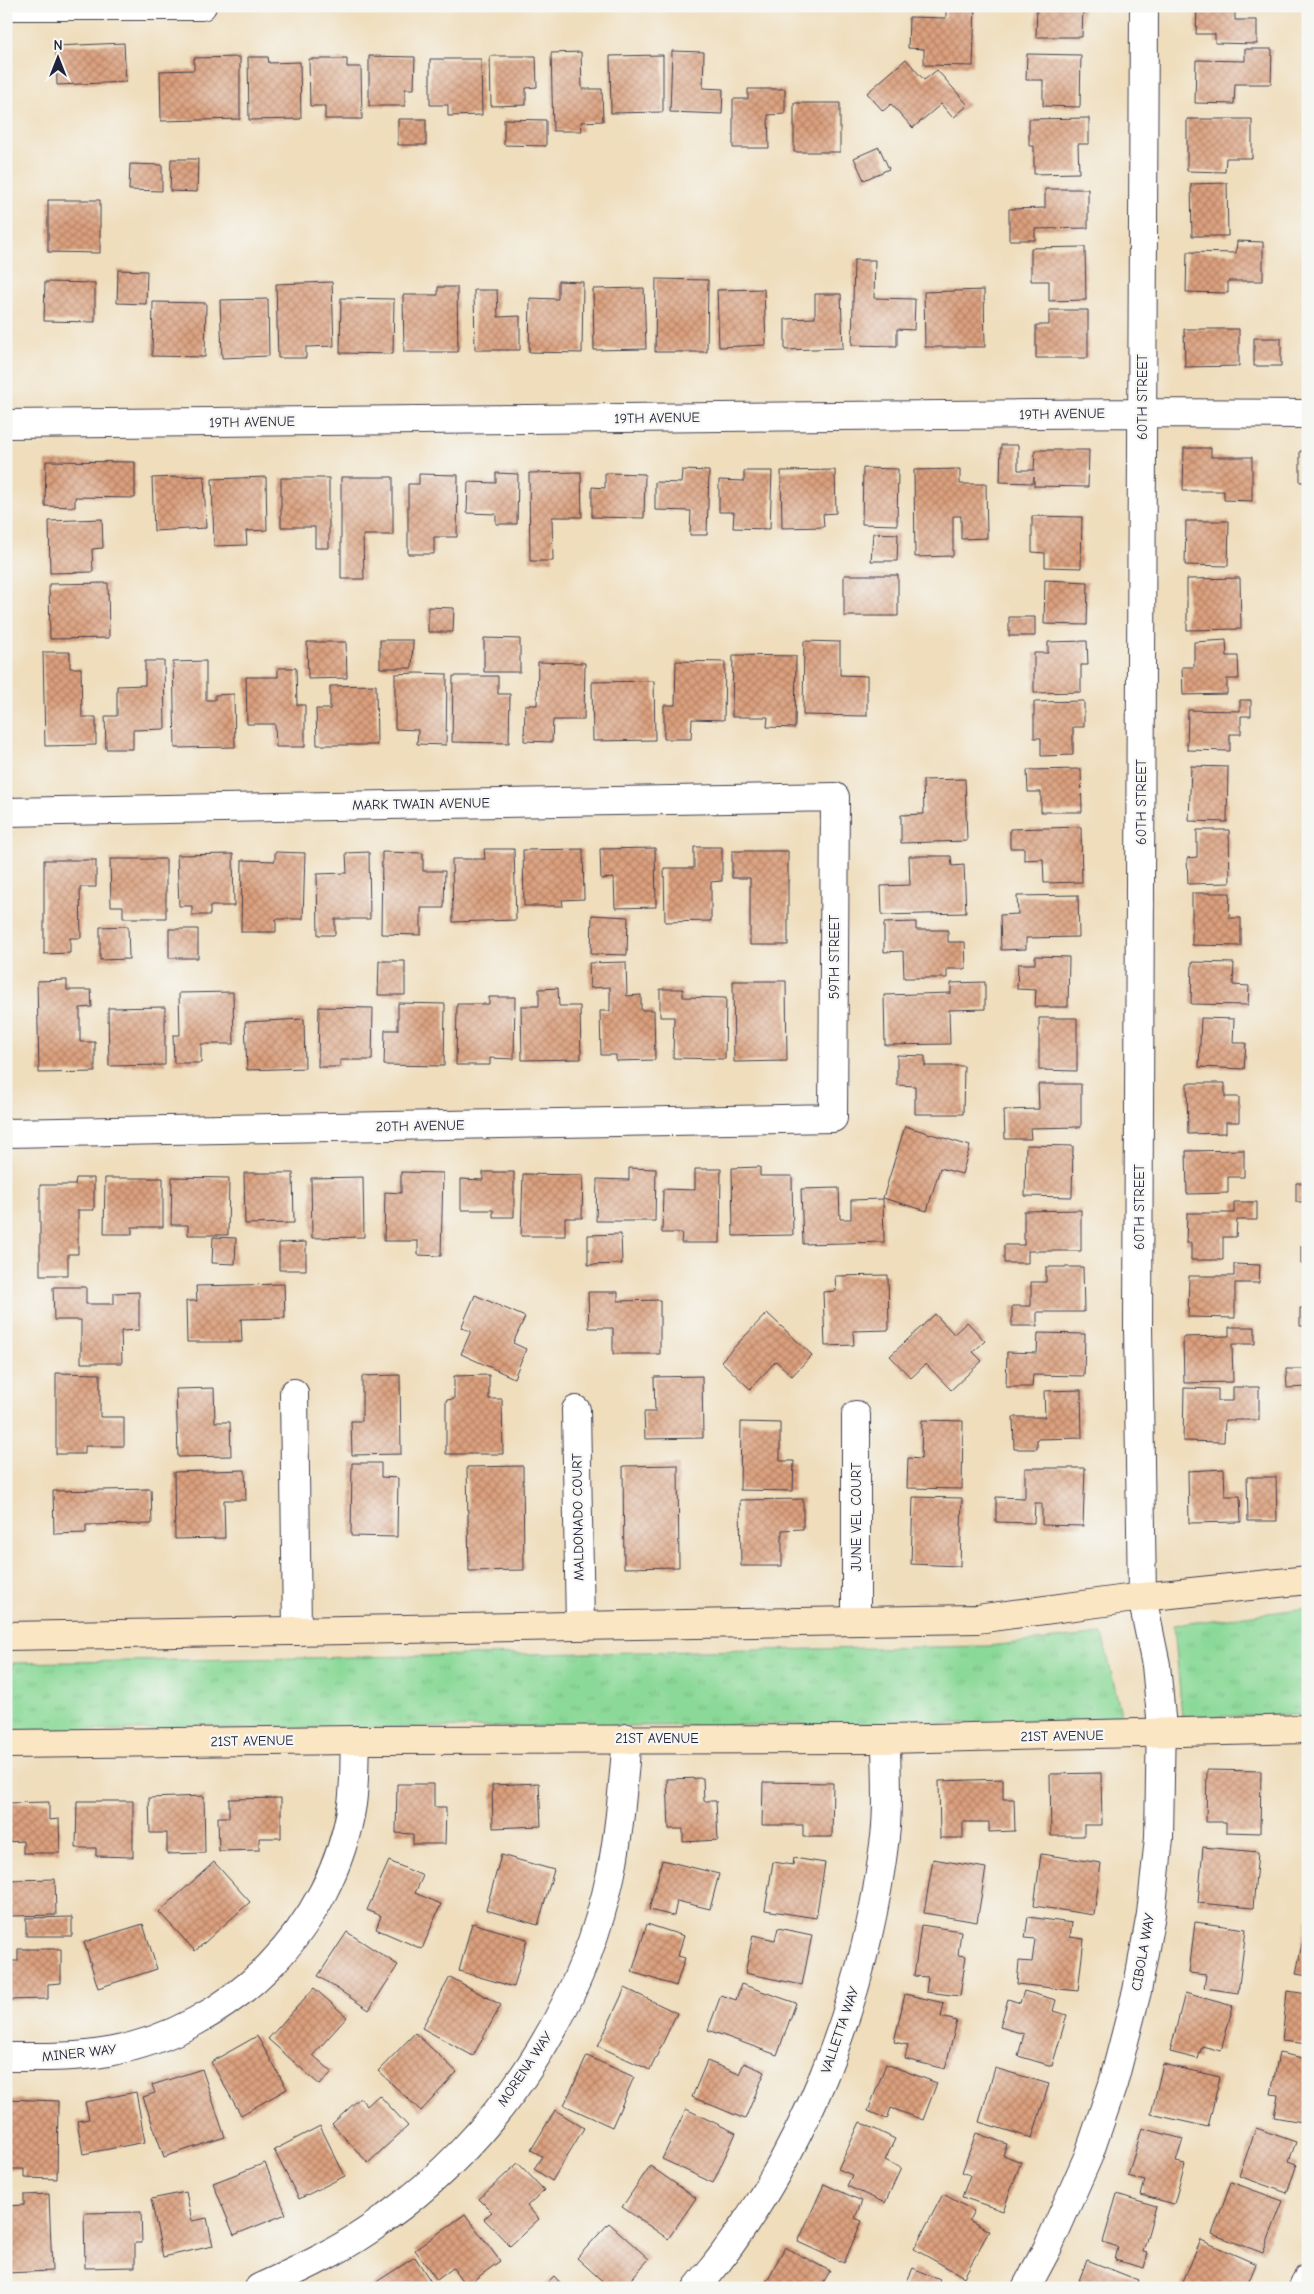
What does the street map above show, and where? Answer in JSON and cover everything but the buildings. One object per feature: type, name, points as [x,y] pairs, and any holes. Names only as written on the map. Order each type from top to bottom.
[{"type":"street","points":[[6,6],[202,6]]},
{"type":"street","name":"60TH STREET","points":[[1142,1597],[1138,1286],[1144,6]]},
{"type":"street","name":"19TH AVENUE","points":[[6,424],[1142,413],[1308,414]]},
{"type":"street","name":"MARK TWAIN AVENUE","points":[[6,812],[835,796]]},
{"type":"street","name":"59TH STREET","points":[[833,1118],[835,796]]},
{"type":"street","name":"20TH AVENUE","points":[[6,1133],[833,1118]]},
{"type":"street","points":[[294,1393],[297,1631]]},
{"type":"street","name":"MALDONADO COURT","points":[[576,1410],[580,1625]]},
{"type":"street","name":"JUNE VEL COURT","points":[[856,1415],[856,1620]]},
{"type":"street","points":[[6,1636],[977,1619],[1142,1597],[1308,1580]]},
{"type":"street","name":"CIBOLA WAY","points":[[1026,2288],[1049,2245],[1088,2157],[1113,2084],[1137,1991],[1150,1914],[1159,1838],[1162,1734],[1156,1665],[1142,1597]]},
{"type":"street","name":"21ST AVENUE","points":[[6,1744],[627,1738],[886,1739],[1162,1734],[1308,1729]]},
{"type":"street","name":"MORENA WAY","points":[[259,2288],[333,2252],[384,2220],[424,2187],[467,2146],[506,2101],[527,2070],[545,2042],[573,1988],[598,1923],[619,1825],[627,1738]]},
{"type":"street","name":"VALLETTA WAY","points":[[697,2288],[724,2255],[773,2181],[801,2130],[831,2063],[840,2037],[854,1993],[875,1907],[885,1835],[886,1739]]},
{"type":"street","name":"MINER WAY","points":[[6,2057],[66,2057],[108,2052],[152,2041],[190,2024],[220,2007],[256,1980],[281,1954],[307,1921],[327,1884],[340,1850],[352,1804],[356,1740]]},
{"type":"street","points":[[1303,2288],[1308,2277]]},
{"type":"green space","points":[[1308,1608],[1308,1715],[1182,1717],[1174,1625]]},
{"type":"green space","points":[[1102,1634],[1123,1722],[6,1731],[6,1683],[13,1663],[989,1646]]}]
